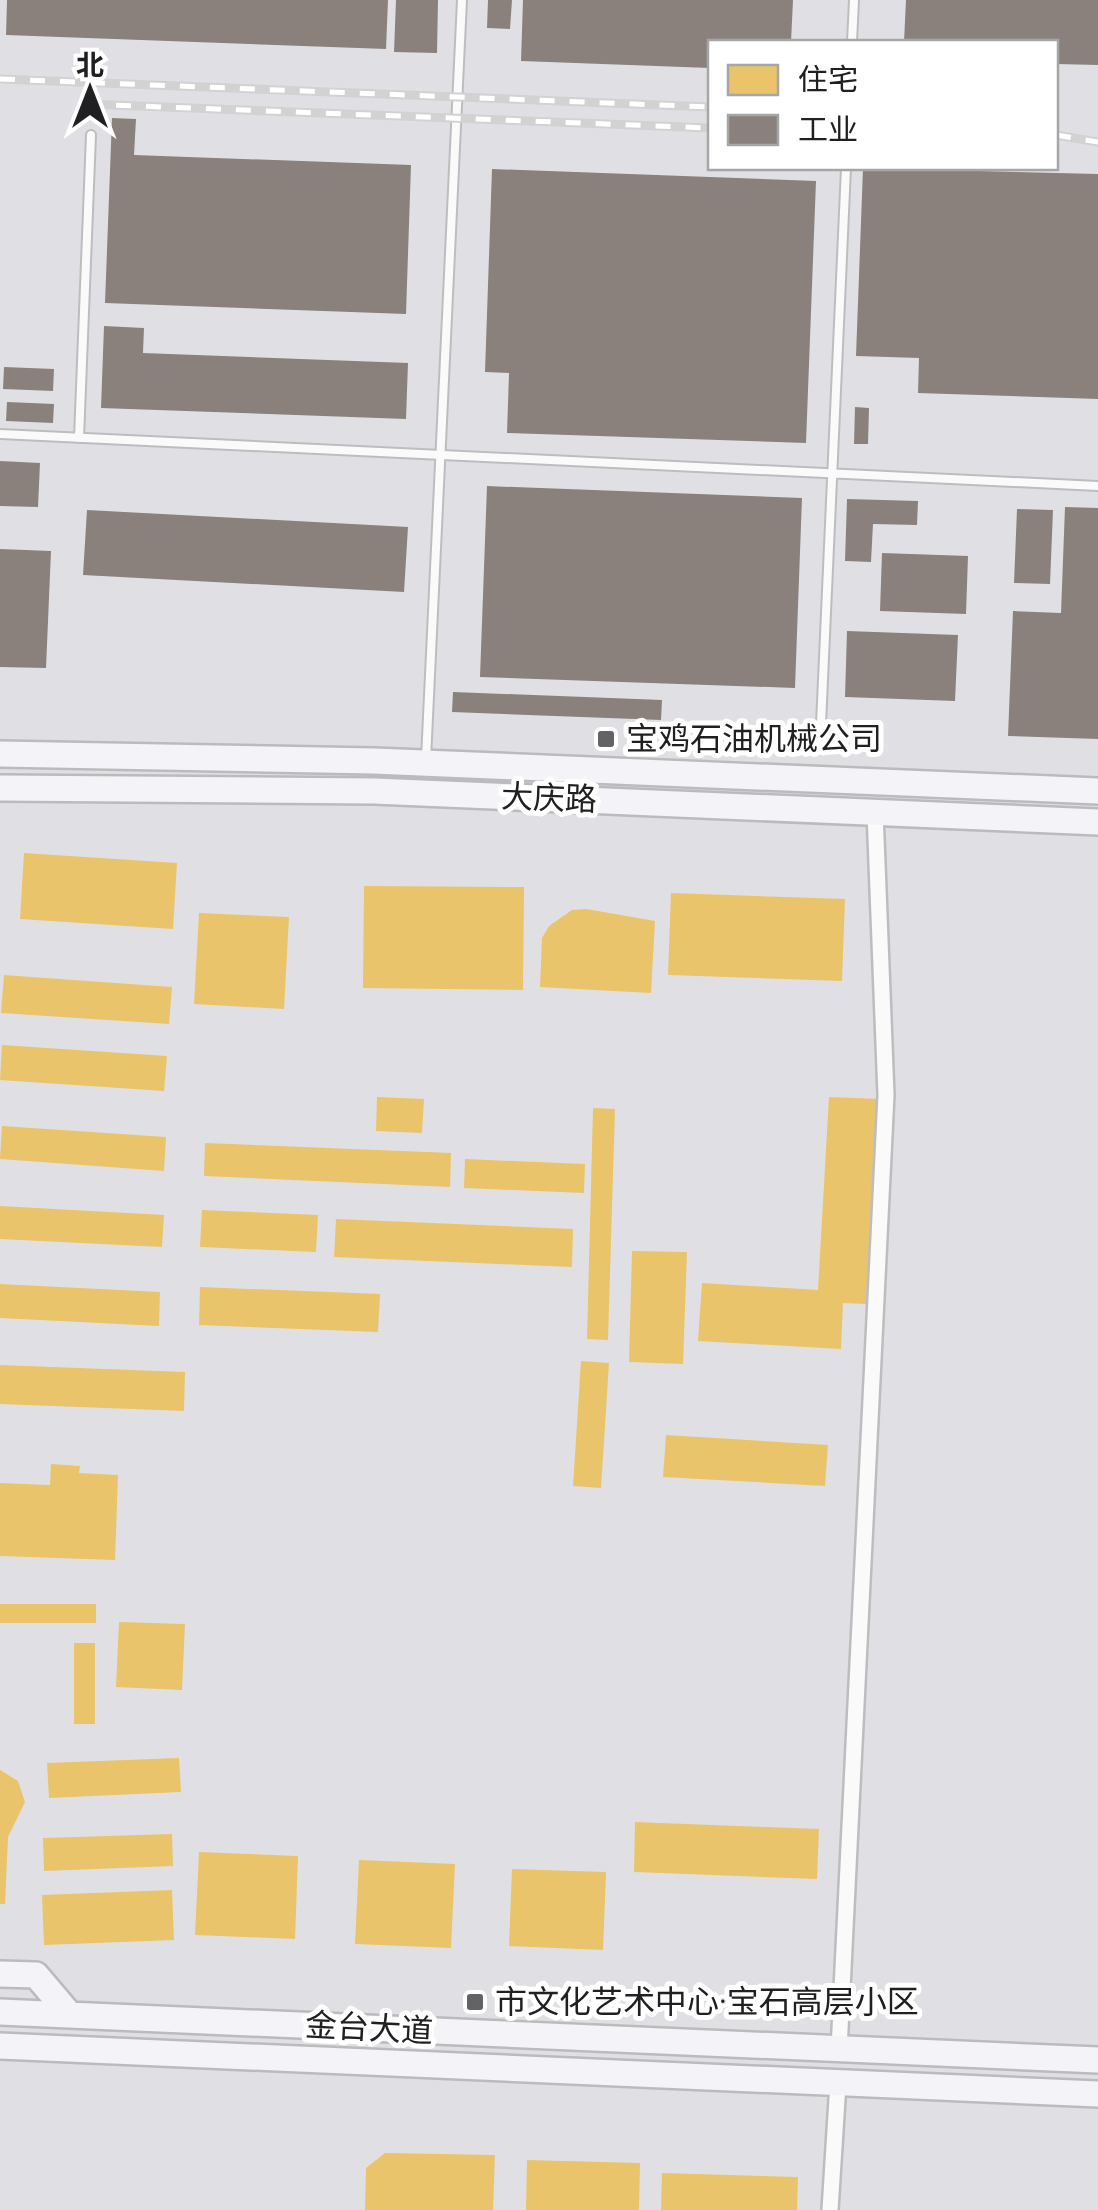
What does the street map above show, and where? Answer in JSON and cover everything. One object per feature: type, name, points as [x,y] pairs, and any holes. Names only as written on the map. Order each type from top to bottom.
[{"type":"main road","name":"大庆路","points":[[0,754],[425,763],[1098,791]]},
{"type":"main road","name":"大庆路","points":[[0,788],[374,791],[1098,822]]},
{"type":"main road","points":[[0,1974],[36,1975],[70,2015]]},
{"type":"main road","name":"金台大道","points":[[0,2012],[1098,2060]]},
{"type":"main road","name":"金台大道","points":[[0,2046],[1098,2094]]},
{"type":"street","points":[[839,2050],[886,1095],[875,812]]},
{"type":"street","points":[[830,2210],[838,2083]]},
{"type":"lane","points":[[425,763],[462,0]]},
{"type":"lane","points":[[852,40],[854,0]]},
{"type":"lane","points":[[78,438],[91,134]]},
{"type":"lane","points":[[821,724],[846,170]]},
{"type":"lane","points":[[0,434],[1098,486]]},
{"type":"building: 住宅","points":[[24,853],[177,863],[173,929],[20,919]]},
{"type":"building: 住宅","points":[[364,886],[524,887],[523,990],[363,988]]},
{"type":"building: 住宅","points":[[671,893],[845,899],[842,981],[668,975]]},
{"type":"building: 住宅","points":[[572,910],[655,921],[651,993],[540,987],[542,938],[549,926]]},
{"type":"building: 住宅","points":[[199,913],[289,917],[284,1009],[194,1004]]},
{"type":"building: 住宅","points":[[4,975],[172,987],[169,1024],[1,1013]]},
{"type":"building: 住宅","points":[[2,1045],[167,1056],[164,1091],[0,1080]]},
{"type":"building: 住宅","points":[[377,1097],[424,1099],[422,1133],[376,1131]]},
{"type":"building: 住宅","points":[[829,1097],[879,1099],[866,1304],[843,1303],[841,1349],[698,1341],[702,1283],[818,1290]]},
{"type":"building: 住宅","points":[[593,1108],[615,1109],[608,1340],[587,1339]]},
{"type":"building: 住宅","points":[[2,1126],[166,1137],[164,1171],[0,1159]]},
{"type":"building: 住宅","points":[[205,1143],[451,1153],[450,1187],[204,1176]]},
{"type":"building: 住宅","points":[[465,1159],[585,1164],[584,1193],[464,1188]]},
{"type":"building: 住宅","points":[[0,1206],[164,1215],[162,1247],[0,1239]]},
{"type":"building: 住宅","points":[[202,1210],[318,1215],[316,1252],[200,1247]]},
{"type":"building: 住宅","points":[[336,1219],[573,1229],[572,1267],[334,1257]]},
{"type":"building: 住宅","points":[[632,1251],[687,1252],[683,1364],[629,1362]]},
{"type":"building: 住宅","points":[[0,1284],[160,1292],[159,1326],[0,1318]]},
{"type":"building: 住宅","points":[[200,1287],[380,1294],[378,1332],[199,1325]]},
{"type":"building: 住宅","points":[[581,1361],[609,1363],[601,1488],[573,1486]]},
{"type":"building: 住宅","points":[[0,1365],[185,1372],[184,1411],[0,1404]]},
{"type":"building: 住宅","points":[[666,1435],[828,1445],[825,1486],[663,1477]]},
{"type":"building: 住宅","points":[[51,1464],[80,1466],[79,1473],[118,1475],[115,1560],[0,1556],[0,1483],[50,1485]]},
{"type":"building: 住宅","points":[[0,1604],[96,1604],[96,1623],[0,1623]]},
{"type":"building: 住宅","points":[[119,1622],[185,1624],[182,1690],[116,1687]]},
{"type":"building: 住宅","points":[[74,1643],[95,1643],[95,1724],[74,1724]]},
{"type":"building: 住宅","points":[[179,1758],[181,1792],[49,1798],[47,1763]]},
{"type":"building: 住宅","points":[[0,1770],[18,1781],[25,1802],[8,1837],[5,1904],[0,1904]]},
{"type":"building: 住宅","points":[[635,1822],[819,1829],[817,1879],[634,1872]]},
{"type":"building: 住宅","points":[[172,1834],[173,1866],[44,1871],[43,1838]]},
{"type":"building: 住宅","points":[[199,1852],[298,1856],[295,1939],[195,1935]]},
{"type":"building: 住宅","points":[[359,1860],[455,1864],[451,1948],[355,1944]]},
{"type":"building: 住宅","points":[[512,1869],[606,1872],[603,1950],[509,1946]]},
{"type":"building: 住宅","points":[[172,1890],[174,1940],[44,1945],[42,1895]]},
{"type":"building: 住宅","points":[[385,2153],[495,2155],[493,2210],[365,2210],[366,2168]]},
{"type":"building: 住宅","points":[[527,2160],[640,2163],[639,2210],[526,2210]]},
{"type":"building: 住宅","points":[[662,2173],[798,2177],[797,2210],[661,2210]]},
{"type":"building: 工业","points":[[7,0],[388,0],[386,49],[6,35]]},
{"type":"building: 工业","points":[[396,0],[438,0],[437,53],[394,52]]},
{"type":"building: 工业","points":[[488,0],[512,0],[510,29],[487,28]]},
{"type":"building: 工业","points":[[523,0],[793,0],[791,40],[708,40],[708,68],[521,61]]},
{"type":"building: 工业","points":[[906,0],[1098,0],[1098,65],[1058,64],[1058,40],[904,40]]},
{"type":"building: 工业","points":[[112,118],[136,119],[134,155],[411,165],[406,314],[105,303]]},
{"type":"building: 工业","points":[[492,169],[816,181],[806,443],[507,433],[509,373],[485,372]]},
{"type":"building: 工业","points":[[863,170],[1098,174],[1098,399],[918,393],[919,358],[856,356]]},
{"type":"building: 工业","points":[[104,326],[144,328],[143,353],[408,363],[406,419],[101,408]]},
{"type":"building: 工业","points":[[4,367],[54,369],[53,391],[3,389]]},
{"type":"building: 工业","points":[[7,402],[54,404],[53,423],[6,421]]},
{"type":"building: 工业","points":[[855,407],[869,408],[868,444],[854,444]]},
{"type":"building: 工业","points":[[0,461],[40,463],[38,507],[0,506]]},
{"type":"building: 工业","points":[[487,486],[802,498],[795,688],[480,677]]},
{"type":"building: 工业","points":[[847,499],[918,501],[917,525],[873,524],[871,562],[845,561]]},
{"type":"building: 工业","points":[[1065,507],[1098,508],[1098,739],[1008,736],[1013,611],[1061,613]]},
{"type":"building: 工业","points":[[1017,509],[1053,510],[1050,584],[1014,583]]},
{"type":"building: 工业","points":[[87,510],[408,527],[404,592],[83,575]]},
{"type":"building: 工业","points":[[0,549],[51,551],[46,668],[0,667]]},
{"type":"building: 工业","points":[[882,553],[968,556],[966,614],[880,611]]},
{"type":"building: 工业","points":[[847,631],[958,635],[955,701],[845,697]]},
{"type":"building: 工业","points":[[453,692],[662,700],[661,720],[452,712]]},
{"type":"railway","points":[[0,79],[708,107]]},
{"type":"railway","points":[[86,104],[708,128]]},
{"type":"railway","points":[[1058,135],[1098,142]]},
{"type":"place","name":"宝鸡石油机械公司","points":[[606,739]]},
{"type":"place","name":"市文化艺术中心·宝石高层小区","points":[[475,2002]]}]
